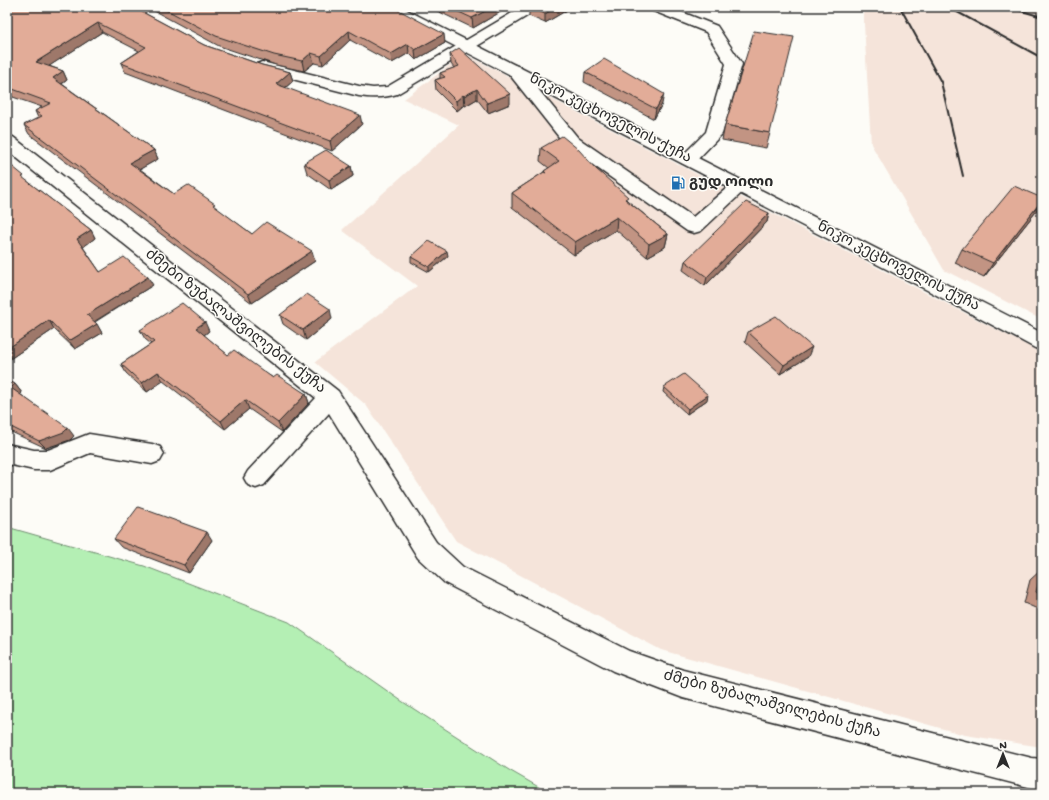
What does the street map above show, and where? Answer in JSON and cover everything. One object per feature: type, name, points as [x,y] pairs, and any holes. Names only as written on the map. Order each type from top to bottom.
[{"type":"street","name":"ნიკო კეცხოველის ქუჩა","points":[[390,7],[1042,342]]},
{"type":"street","points":[[249,62],[271,70],[345,88],[373,93],[391,91],[532,7]]},
{"type":"street","points":[[656,7],[712,29],[734,64],[714,134],[688,160]]},
{"type":"street","points":[[514,70],[572,142],[694,226],[740,186]]},
{"type":"street","name":"ძმები ზუბალაშვილების ქუჩა","points":[[7,141],[330,397],[427,550],[454,575],[623,662],[683,684],[1032,773],[1042,774]]},
{"type":"street","points":[[256,478],[330,397]]},
{"type":"street","points":[[7,454],[34,460],[50,460],[89,442],[152,454]]},
{"type":"shaded area","points":[[863,7],[1042,7],[1042,320],[944,270],[871,144]]},
{"type":"shaded area","points":[[465,54],[1042,353],[1042,747],[965,735],[661,650],[456,541],[366,405],[315,362],[417,286],[342,230],[459,125],[404,99]]},
{"type":"green space","points":[[7,527],[144,566],[289,622],[403,702],[509,770],[549,793],[7,793]]},
{"type":"building","points":[[7,7],[133,7],[204,45],[262,65],[290,72],[276,84],[360,115],[330,141],[121,63],[146,47],[98,23],[36,62],[63,71],[53,78],[154,150],[130,163],[174,194],[188,185],[215,204],[213,205],[252,234],[266,222],[312,251],[248,294],[24,125],[42,116],[35,111],[51,103],[7,87]]},
{"type":"building","points":[[161,7],[393,7],[444,34],[415,50],[408,44],[391,54],[349,31],[321,56],[311,53],[302,61],[274,55],[216,36]]},
{"type":"building","points":[[448,7],[493,7],[472,18]]},
{"type":"building","points":[[530,7],[556,7],[545,14]]},
{"type":"building","points":[[754,31],[794,37],[770,133],[725,125]]},
{"type":"building","points":[[459,48],[510,94],[487,103],[477,89],[464,96],[463,95],[456,101],[435,80],[445,77],[440,73],[459,66],[450,54]]},
{"type":"building","points":[[604,59],[664,94],[656,109],[585,72]]},
{"type":"building","points":[[562,136],[579,150],[595,168],[628,197],[625,199],[668,234],[649,244],[617,217],[575,242],[512,193],[544,172],[546,173],[544,171],[559,161],[541,148]]},
{"type":"building","points":[[326,150],[351,166],[329,180],[304,163]]},
{"type":"building","points":[[7,162],[24,176],[22,177],[91,230],[77,239],[100,272],[124,257],[148,277],[87,315],[97,324],[69,341],[49,320],[7,349]]},
{"type":"building","points":[[1014,186],[1042,198],[1042,200],[993,263],[962,249]]},
{"type":"building","points":[[746,202],[769,213],[707,277],[685,261]]},
{"type":"building","points":[[429,241],[447,251],[429,267],[411,257]]},
{"type":"building","points":[[307,294],[330,309],[303,330],[280,315]]},
{"type":"building","points":[[182,303],[205,322],[196,328],[228,355],[234,350],[273,378],[277,375],[306,394],[278,423],[245,400],[221,421],[158,372],[142,383],[121,364],[154,342],[140,330]]},
{"type":"building","points":[[776,316],[812,347],[784,365],[748,332]]},
{"type":"building","points":[[684,374],[708,395],[688,409],[664,387]]},
{"type":"building","points":[[7,380],[15,384],[11,388],[68,428],[64,432],[39,441],[7,425]]},
{"type":"building","points":[[138,507],[207,532],[184,565],[114,539]]},
{"type":"building","points":[[1042,570],[1042,595],[1036,592]]},
{"type":"railway","points":[[900,7],[941,82],[963,176]]},
{"type":"railway","points":[[948,7],[1042,58]]},
{"type":"railway","points":[[1009,7],[1042,17]]},
{"type":"place","name":"გუდ ოილი","points":[[678,183]]}]
